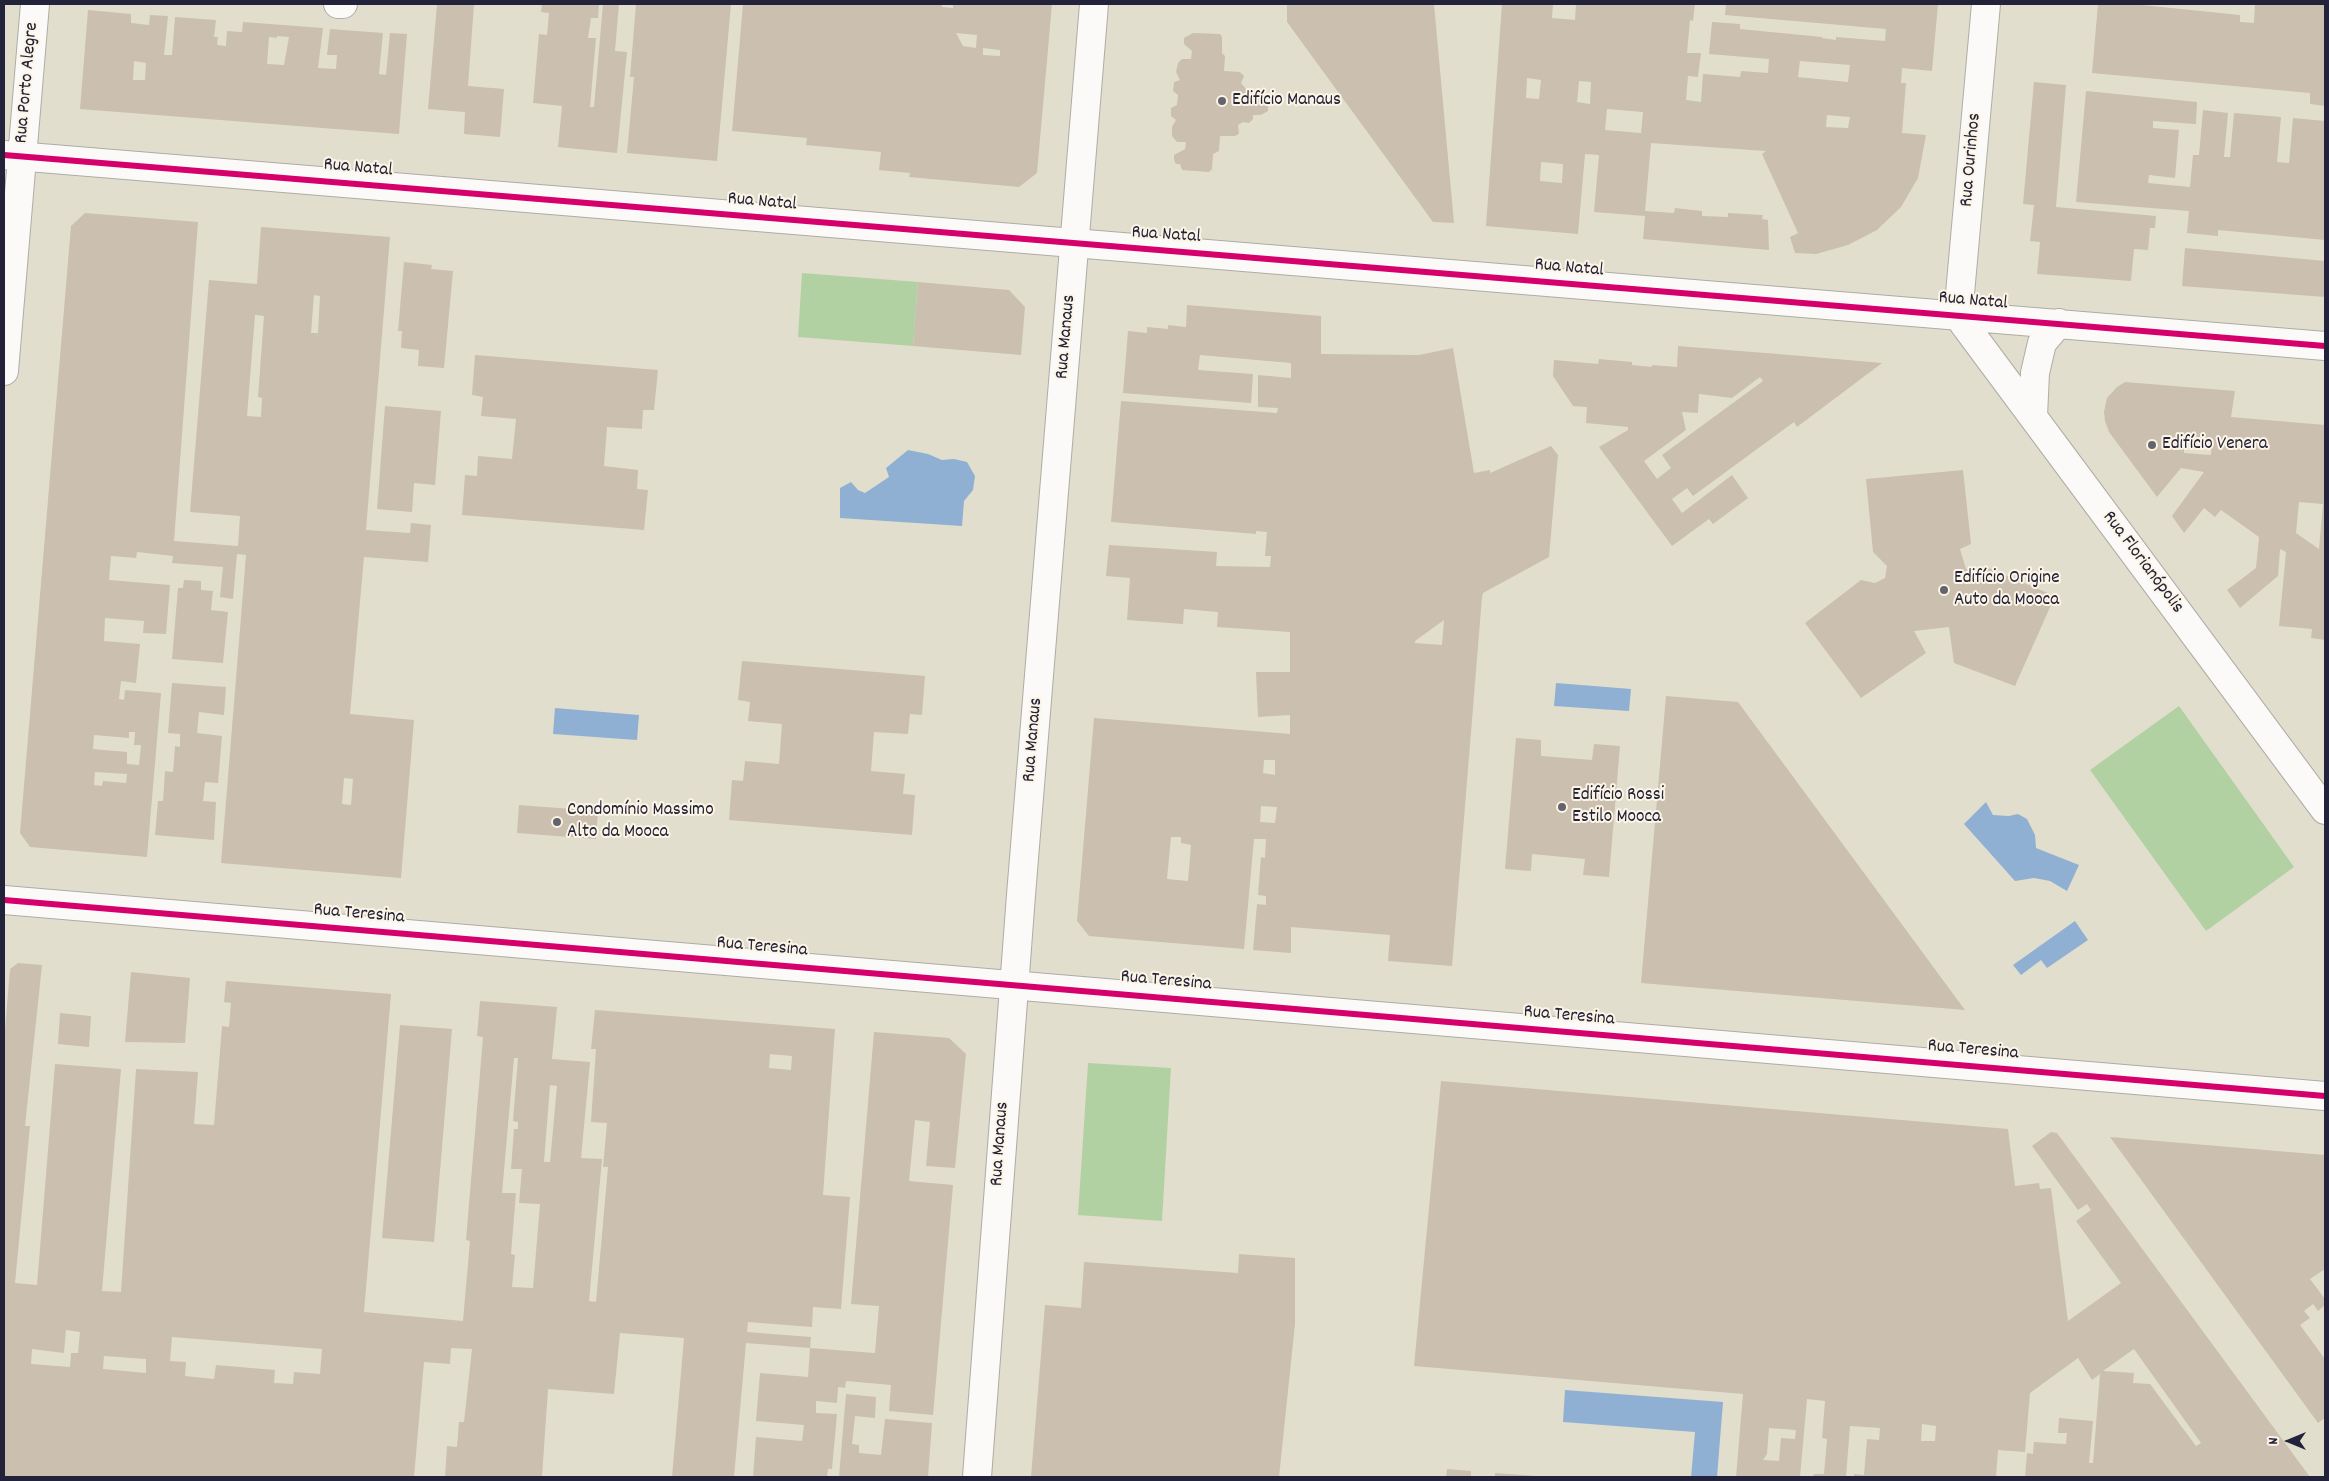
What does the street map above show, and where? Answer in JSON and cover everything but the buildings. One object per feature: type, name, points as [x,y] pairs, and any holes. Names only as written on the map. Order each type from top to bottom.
[{"type":"street","name":"Rua Porto Alegre","points":[[4,371],[13,156],[35,4]]},
{"type":"street","points":[[338,4],[343,4]]},
{"type":"street","name":"Rua Manaus","points":[[977,1477],[1014,984],[1094,4]]},
{"type":"street","name":"Rua Ourinhos","points":[[1958,316],[1986,4]]},
{"type":"street","name":"Rua Natal","points":[[13,156],[2325,346]]},
{"type":"street","name":"Rua Florianópolis","points":[[1958,316],[2325,810]]},
{"type":"street","points":[[2033,416],[2035,373],[2042,343],[2059,324]]},
{"type":"street","name":"Rua Teresina","points":[[4,900],[2325,1096]]},
{"type":"green space","points":[[802,273],[918,282],[913,346],[798,337]]},
{"type":"green space","points":[[2179,706],[2294,867],[2206,931],[2090,770]]},
{"type":"green space","points":[[1088,1063],[1171,1068],[1162,1221],[1078,1215]]},
{"type":"water","points":[[908,450],[928,454],[942,460],[954,459],[967,462],[975,476],[973,490],[964,501],[962,526],[840,518],[840,488],[851,482],[858,490],[865,493],[889,477],[886,468]]},
{"type":"water","points":[[1556,683],[1631,689],[1629,711],[1554,706]]},
{"type":"water","points":[[555,708],[639,715],[637,740],[553,734]]},
{"type":"water","points":[[1986,802],[1993,815],[2009,816],[2018,814],[2027,819],[2035,835],[2036,848],[2079,865],[2067,891],[2050,881],[2034,878],[2015,881],[1964,824]]},
{"type":"water","points":[[2075,921],[2088,940],[2047,968],[2041,960],[2021,975],[2013,965]]},
{"type":"water","points":[[1565,1390],[1723,1402],[1717,1477],[1691,1477],[1695,1432],[1563,1422]]},
{"type":"cycle path","points":[[4,155],[2325,346]]},
{"type":"cycle path","points":[[4,900],[2325,1096]]},
{"type":"place","name":"Edifício Manaus","points":[[1222,101]]},
{"type":"place","name":"Edifício Venera","points":[[2152,445]]},
{"type":"place","name":"Edifício Origine Auto da Mooca","points":[[1944,590]]},
{"type":"place","name":"Edifício Rossi Estilo Mooca","points":[[1562,807]]},
{"type":"place","name":"Condomínio Massimo Alto da Mooca","points":[[557,822]]}]
